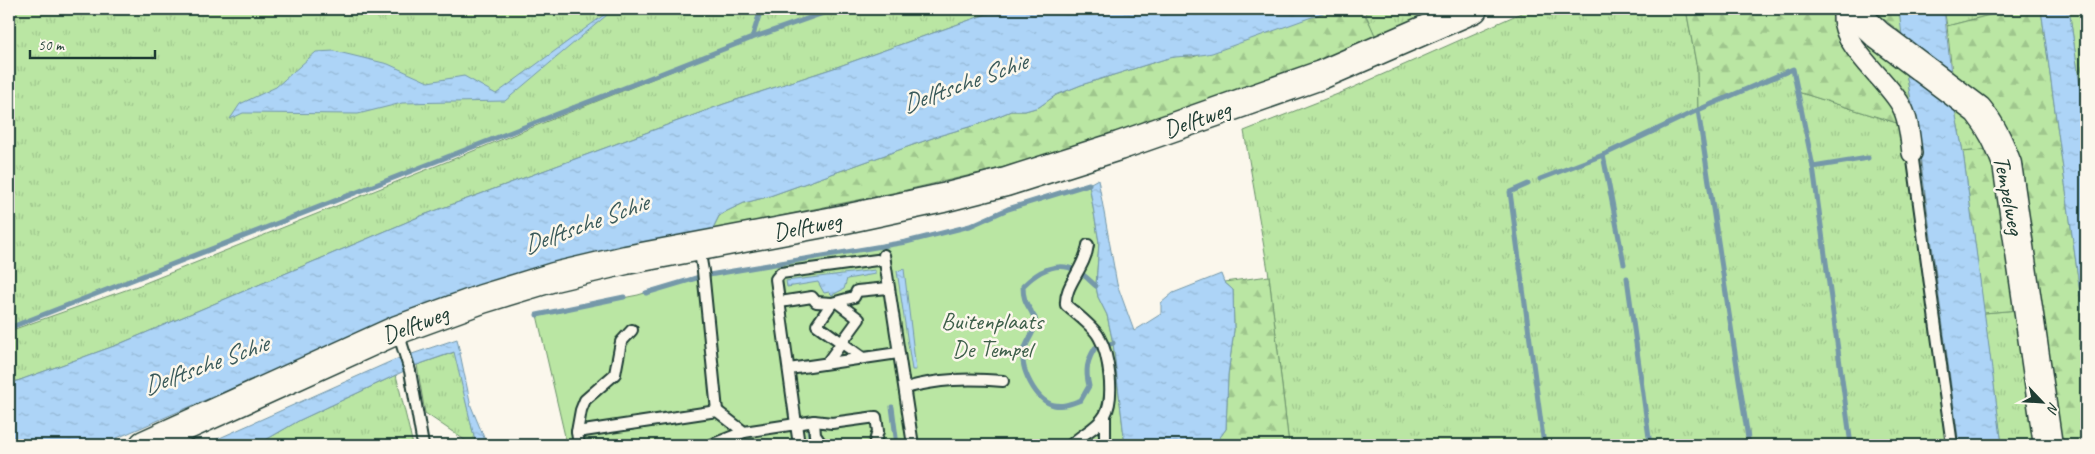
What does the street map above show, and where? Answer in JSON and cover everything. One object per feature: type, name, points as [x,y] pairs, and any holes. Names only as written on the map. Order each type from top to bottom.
[{"type":"street","name":"Delftweg","points":[[144,445],[400,339],[482,299],[554,277],[626,260],[700,259],[845,219],[943,198],[1034,173],[1232,108],[1321,76],[1473,9]]},
{"type":"street","points":[[1844,9],[1845,29],[1864,62],[1888,86],[1902,108],[1909,128],[1912,152]]},
{"type":"street","name":"Tempelweg","points":[[1854,9],[1860,18],[1901,53],[1978,110],[1989,123],[2007,164],[2048,445]]},
{"type":"lane","points":[[1912,152],[1952,445]]},
{"type":"lane","points":[[1070,445],[1098,424],[1110,405],[1109,378],[1099,336],[1066,305],[1068,290],[1086,258],[1088,245]]},
{"type":"lane","points":[[700,259],[717,411],[744,432]]},
{"type":"lane","points":[[800,445],[776,279],[780,273],[884,259],[913,445]]},
{"type":"lane","points":[[780,302],[812,296],[816,302],[835,303],[854,297],[857,291],[888,288]]},
{"type":"lane","points":[[827,363],[859,319],[835,303]]},
{"type":"lane","points":[[835,303],[817,325],[863,358]]},
{"type":"lane","points":[[579,445],[577,432],[585,400],[615,374],[621,342],[632,330]]},
{"type":"lane","points":[[400,339],[410,371],[423,445]]},
{"type":"lane","points":[[789,368],[898,353]]},
{"type":"lane","points":[[904,388],[935,380],[978,378],[1003,381]]},
{"type":"lane","points":[[577,432],[717,411]]},
{"type":"lane","points":[[1104,416],[1106,445]]},
{"type":"lane","points":[[711,445],[744,432],[814,420],[832,423],[876,417],[878,432],[874,445]]},
{"type":"lane","points":[[814,420],[815,435],[822,445]]},
{"type":"green space","points":[[9,9],[1001,9],[834,68],[724,104],[421,216],[117,345],[9,384],[9,331],[140,285],[692,63],[9,328]]},
{"type":"green space","points":[[1334,9],[1359,11],[1366,17],[1377,40],[1227,100],[1023,163],[902,191],[712,230],[719,216],[744,203],[767,197],[938,136],[979,124],[1011,111],[1025,111],[1039,107],[1056,95],[1081,85],[1177,56],[1193,57]]},
{"type":"green space","points":[[1378,9],[1446,9],[1377,40],[1365,13]]},
{"type":"green space","points":[[1530,9],[1686,9],[1697,69],[1698,110],[1793,69],[1798,92],[1900,124],[1910,178],[1946,445],[1289,445],[1269,276],[1244,131],[1343,92]]},
{"type":"green space","points":[[1686,9],[1830,9],[1843,44],[1890,96],[1900,124],[1798,92],[1793,70],[1698,110],[1697,69]]},
{"type":"green space","points":[[1875,9],[1899,9],[1903,34],[1881,17]]},
{"type":"green space","points":[[1944,9],[2013,9],[1947,26]]},
{"type":"green space","points":[[2013,9],[2041,9],[2086,336],[2086,445],[2058,445],[1984,101],[1952,73],[1947,26]]},
{"type":"green space","points":[[2069,9],[2086,9],[2086,128]]},
{"type":"green space","points":[[1851,23],[1906,73],[1916,126],[1898,84],[1868,55]]},
{"type":"green space","points":[[1955,111],[1976,125],[1992,149],[1963,152]]},
{"type":"green space","points":[[1992,149],[2018,310],[1984,313],[1963,152]]},
{"type":"green space","name":"Buitenplaats De Tempel","points":[[1089,184],[1099,242],[1096,286],[1098,297],[1107,315],[1113,343],[1125,445],[567,445],[537,315],[638,295],[703,276],[906,242],[970,226],[1008,209]]},
{"type":"green space","points":[[1269,276],[1289,445],[1217,445],[1218,440],[1226,429],[1228,375],[1234,330],[1233,290],[1224,282]]},
{"type":"green space","points":[[2018,310],[2038,445],[2002,445],[1984,313]]},
{"type":"green space","points":[[455,352],[475,441],[469,443],[425,413],[417,365]]},
{"type":"green space","points":[[396,375],[413,445],[257,445],[300,420]]},
{"type":"water","points":[[614,9],[505,101],[402,103],[358,114],[243,113],[230,119],[240,104],[276,87],[316,52],[334,51],[388,64],[428,82],[464,76],[496,94]]},
{"type":"water","name":"Delftsche Schie","points":[[1001,9],[1334,9],[1212,53],[1165,59],[1081,85],[1056,95],[1039,107],[1025,111],[1011,111],[979,124],[938,136],[767,197],[744,203],[719,216],[712,230],[574,260],[380,325],[110,441],[96,445],[9,445],[9,384],[117,345],[421,216],[724,104],[834,68]]},
{"type":"water","points":[[1899,9],[1944,9],[1955,111],[1963,152],[2002,445],[1959,445],[1916,126],[1906,73]]},
{"type":"water","points":[[2041,9],[2069,9],[2086,128],[2086,336]]},
{"type":"water","points":[[1098,179],[1117,284],[1134,331],[1161,314],[1161,303],[1173,293],[1221,274],[1224,282],[1233,290],[1234,330],[1228,375],[1226,429],[1218,440],[1217,445],[1125,445],[1113,343],[1107,315],[1098,297],[1096,286],[1099,242],[1089,184]]},
{"type":"water","points":[[904,269],[916,370],[912,370],[897,271]]},
{"type":"water","points":[[875,270],[875,274],[847,279],[844,289],[832,295],[829,292],[824,293],[818,282],[787,287],[786,281]]},
{"type":"water","points":[[457,339],[471,406],[487,445],[476,445],[454,352],[417,365],[300,420],[257,445],[214,445],[213,441],[394,360]]},
{"type":"waterway","points":[[752,38],[761,9]]},
{"type":"waterway","points":[[9,328],[752,38],[835,9]]},
{"type":"waterway","points":[[1698,110],[1793,69],[1813,167],[1851,445]]},
{"type":"waterway","points":[[1540,179],[1603,155],[1698,110],[1749,445]]},
{"type":"waterway","points":[[1603,155],[1624,264]]},
{"type":"waterway","points":[[1813,167],[1868,158]]},
{"type":"waterway","points":[[646,293],[703,276],[906,242],[970,226],[1008,209],[1089,184]]},
{"type":"waterway","points":[[1528,184],[1510,192],[1544,445]]},
{"type":"waterway","points":[[1096,286],[1080,272],[1062,267],[1055,267],[1041,272],[1023,286],[1027,305],[1035,318],[1035,326],[1027,343],[1023,358],[1030,383],[1041,397],[1054,405],[1068,404],[1081,400],[1089,386],[1087,370],[1092,353],[1095,348],[1113,343]]},
{"type":"waterway","points":[[1627,278],[1650,445]]},
{"type":"waterway","points":[[537,315],[624,297]]},
{"type":"waterway","points":[[892,407],[897,445]]},
{"type":"waterway","points":[[809,429],[811,445]]}]
